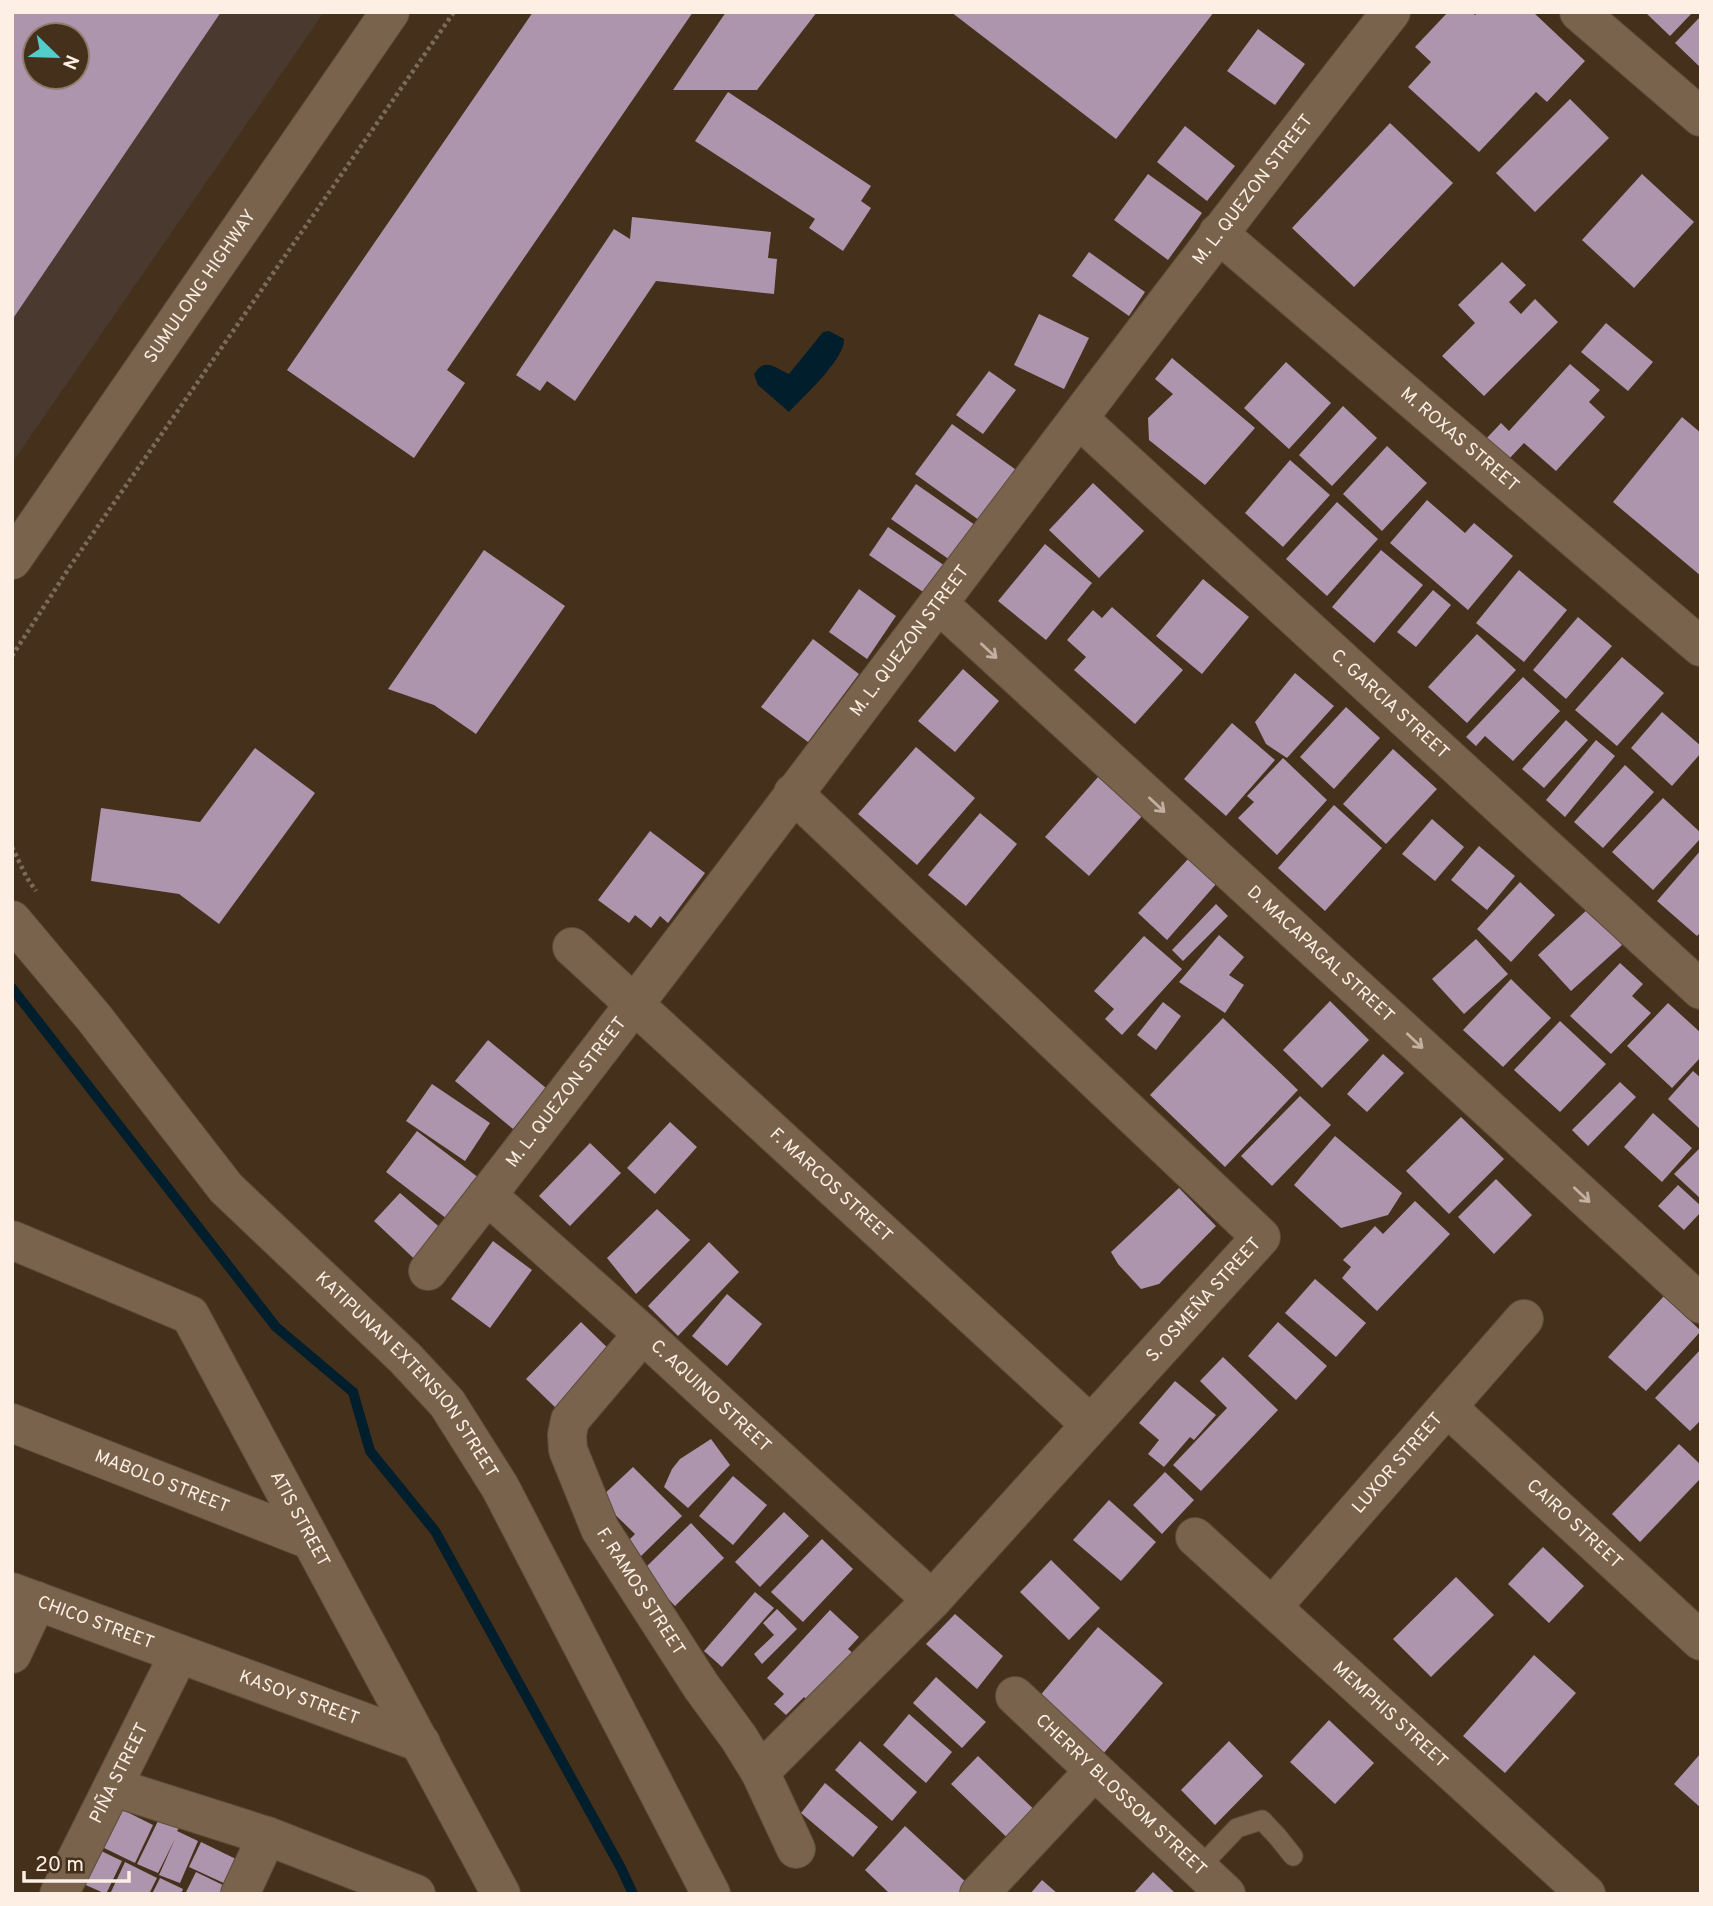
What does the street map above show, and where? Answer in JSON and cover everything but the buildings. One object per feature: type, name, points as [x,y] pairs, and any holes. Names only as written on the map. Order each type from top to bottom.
[{"type":"street","name":"SUMULONG HIGHWAY","points":[[12,559],[390,12]]},
{"type":"street","name":"M. L. QUEZON STREET","points":[[428,1271],[635,1006],[793,793],[1218,233],[1391,12]]},
{"type":"street","points":[[1579,12],[1701,117]]},
{"type":"street","name":"M. ROXAS STREET","points":[[1218,233],[1701,647]]},
{"type":"street","name":"C. GARCIA STREET","points":[[1079,419],[1701,990]]},
{"type":"street","name":"D. MACAPAGAL STREET","points":[[939,604],[1701,1304]]},
{"type":"street","name":"S. OSMEÑA STREET","points":[[760,1772],[932,1600],[1261,1237],[793,793]]},
{"type":"street","name":"KATIPUNAN EXTENSION STREET","points":[[12,920],[95,1018],[226,1188],[405,1358],[447,1403],[500,1487],[711,1894]]},
{"type":"street","name":"F. MARCOS STREET","points":[[572,947],[1090,1424]]},
{"type":"street","name":"C. AQUINO STREET","points":[[487,1195],[643,1334],[932,1600]]},
{"type":"street","name":"ATIS STREET","points":[[12,1240],[190,1315],[501,1894]]},
{"type":"street","name":"LUXOR STREET","points":[[1272,1607],[1524,1319]]},
{"type":"street","name":"F. RAMOS STREET","points":[[643,1334],[570,1420],[567,1435],[569,1450],[600,1529],[760,1772],[796,1849]]},
{"type":"street","name":"CAIRO STREET","points":[[1447,1407],[1701,1641]]},
{"type":"street","name":"MABOLO STREET","points":[[12,1423],[310,1540]]},
{"type":"street","name":"MEMPHIS STREET","points":[[1195,1537],[1586,1894]]},
{"type":"street","points":[[12,1654],[25,1596]]},
{"type":"street","name":"CHICO STREET","points":[[25,1596],[179,1654]]},
{"type":"street","name":"KASOY STREET","points":[[179,1654],[421,1743]]},
{"type":"street","name":"PIÑA STREET","points":[[59,1894],[179,1654]]},
{"type":"street","name":"CHERRY BLOSSOM STREET","points":[[1015,1696],[1213,1881]]},
{"type":"street","points":[[979,1894],[1094,1771]]},
{"type":"street","points":[[113,1787],[267,1836],[416,1894]]},
{"type":"street","points":[[240,1894],[267,1836]]},
{"type":"lane","points":[[1213,1881],[1237,1828],[1262,1820],[1293,1856]]},
{"type":"path","points":[[12,656],[79,554],[454,12]]},
{"type":"shaded area","points":[[12,12],[324,12],[12,463]]},
{"type":"water","points":[[829,331],[844,339],[843,347],[822,377],[789,412],[758,385],[754,374],[762,366],[770,365],[789,374],[823,332]]},
{"type":"waterway","points":[[12,988],[276,1327],[353,1392],[370,1451],[435,1531],[633,1894]]}]
